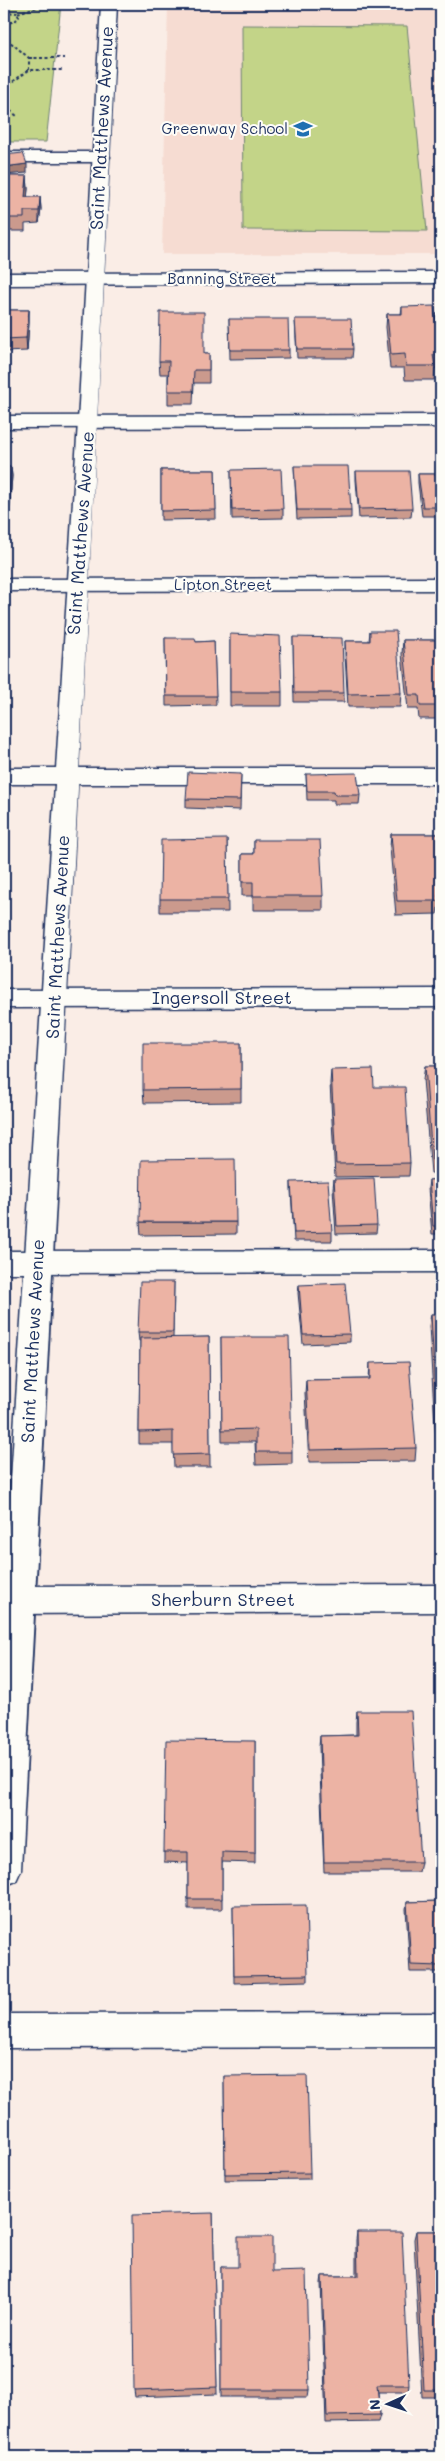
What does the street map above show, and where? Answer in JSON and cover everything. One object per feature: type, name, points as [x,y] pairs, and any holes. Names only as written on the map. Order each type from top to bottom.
[{"type":"street","name":"Saint Matthews Avenue","points":[[4,1870],[12,1600],[55,998],[88,422],[109,4]]},
{"type":"street","points":[[4,157],[101,157]]},
{"type":"street","name":"Banning Street","points":[[4,279],[441,278]]},
{"type":"street","points":[[4,422],[441,421]]},
{"type":"street","name":"Lipton Street","points":[[4,585],[441,584]]},
{"type":"street","points":[[4,776],[441,776]]},
{"type":"street","name":"Ingersoll Street","points":[[4,999],[441,998]]},
{"type":"street","points":[[4,1262],[441,1261]]},
{"type":"street","name":"Sherburn Street","points":[[12,1600],[441,1599]]},
{"type":"street","points":[[4,2031],[441,2030]]},
{"type":"path","points":[[4,12],[16,13],[47,4]]},
{"type":"path","points":[[16,13],[20,17],[15,21],[4,24],[5,36],[8,41],[29,58],[65,58]]},
{"type":"path","points":[[28,70],[29,58]]},
{"type":"path","points":[[4,88],[28,70],[63,70]]},
{"type":"path","points":[[9,84],[8,109],[23,120]]},
{"type":"shaded area","name":"Greenway School","points":[[168,4],[441,4],[441,254],[162,254]]},
{"type":"green space","points":[[4,4],[61,4],[46,142],[4,142]]},
{"type":"green space","points":[[242,25],[407,26],[427,231],[243,230]]},
{"type":"building","points":[[23,153],[27,164],[4,167],[4,155]]},
{"type":"building","points":[[4,176],[27,176],[25,197],[40,197],[39,211],[24,211],[24,218],[4,218]]},
{"type":"building","points":[[434,306],[440,355],[433,355],[435,366],[406,366],[405,354],[391,355],[387,314],[402,314],[402,307]]},
{"type":"building","points":[[4,310],[29,310],[26,338],[4,339]]},
{"type":"building","points":[[160,312],[204,312],[204,354],[209,354],[209,370],[194,370],[193,391],[168,391],[169,361],[159,361]]},
{"type":"building","points":[[436,314],[441,314],[441,356]]},
{"type":"building","points":[[229,319],[288,319],[289,350],[230,350]]},
{"type":"building","points":[[295,319],[351,319],[353,349],[297,349]]},
{"type":"building","points":[[294,466],[348,466],[351,510],[297,510]]},
{"type":"building","points":[[4,467],[11,467],[8,506],[4,506]]},
{"type":"building","points":[[281,469],[283,509],[232,510],[231,470]]},
{"type":"building","points":[[161,470],[215,470],[216,510],[161,511]]},
{"type":"building","points":[[356,471],[409,471],[412,508],[359,509]]},
{"type":"building","points":[[418,474],[441,474],[441,512],[439,512],[438,507],[423,507]]},
{"type":"building","points":[[370,631],[396,631],[401,693],[348,694],[345,641],[370,641]]},
{"type":"building","points":[[230,634],[280,636],[282,692],[230,692]]},
{"type":"building","points":[[293,637],[342,638],[344,693],[294,693]]},
{"type":"building","points":[[165,638],[195,638],[196,642],[214,641],[216,696],[166,696]]},
{"type":"building","points":[[403,640],[441,640],[441,706],[420,706],[419,695],[409,695]]},
{"type":"building","points":[[188,772],[241,774],[240,800],[186,799]]},
{"type":"building","points":[[357,773],[360,795],[335,795],[334,791],[307,791],[306,774]]},
{"type":"building","points":[[391,834],[441,834],[441,895],[438,895],[439,901],[397,901]]},
{"type":"building","points":[[227,839],[228,899],[160,899],[161,840]]},
{"type":"building","points":[[254,840],[320,840],[323,896],[253,896],[253,882],[242,882],[242,854],[254,854]]},
{"type":"building","points":[[143,1043],[241,1043],[241,1089],[143,1090]]},
{"type":"building","points":[[425,1066],[441,1066],[441,1160],[432,1160]]},
{"type":"building","points":[[373,1069],[374,1087],[405,1087],[410,1163],[336,1164],[331,1070]]},
{"type":"building","points":[[235,1159],[236,1222],[140,1222],[141,1160]]},
{"type":"building","points":[[374,1178],[377,1225],[337,1226],[334,1179]]},
{"type":"building","points":[[441,1179],[441,1226],[433,1226],[429,1180]]},
{"type":"building","points":[[328,1181],[332,1232],[294,1233],[291,1182]]},
{"type":"building","points":[[140,1282],[174,1282],[173,1332],[138,1332]]},
{"type":"building","points":[[345,1283],[350,1334],[303,1335],[299,1285]]},
{"type":"building","points":[[431,1314],[441,1314],[441,1446],[438,1446]]},
{"type":"building","points":[[209,1337],[210,1454],[173,1455],[173,1431],[139,1432],[140,1338]]},
{"type":"building","points":[[221,1337],[289,1337],[292,1452],[256,1452],[256,1429],[222,1430]]},
{"type":"building","points":[[409,1362],[416,1448],[310,1450],[306,1380],[370,1379],[370,1363]]},
{"type":"building","points":[[357,1711],[411,1711],[421,1862],[324,1862],[320,1736],[358,1735]]},
{"type":"building","points":[[166,1740],[255,1741],[255,1853],[222,1852],[222,1899],[188,1899],[188,1852],[164,1852]]},
{"type":"building","points":[[441,1901],[441,1966],[411,1965],[407,1902]]},
{"type":"building","points":[[306,1905],[308,1975],[234,1976],[233,1906]]},
{"type":"building","points":[[307,2075],[310,2173],[225,2174],[224,2076]]},
{"type":"building","points":[[213,2213],[217,2387],[134,2390],[132,2215]]},
{"type":"building","points":[[416,2231],[441,2231],[441,2390],[424,2390]]},
{"type":"building","points":[[357,2232],[402,2232],[409,2385],[377,2385],[380,2415],[327,2416],[322,2276],[358,2276]]},
{"type":"building","points":[[238,2237],[272,2237],[272,2272],[306,2271],[309,2390],[221,2390],[221,2267],[238,2267]]},
{"type":"place","name":"Greenway School","points":[[303,129]]}]
